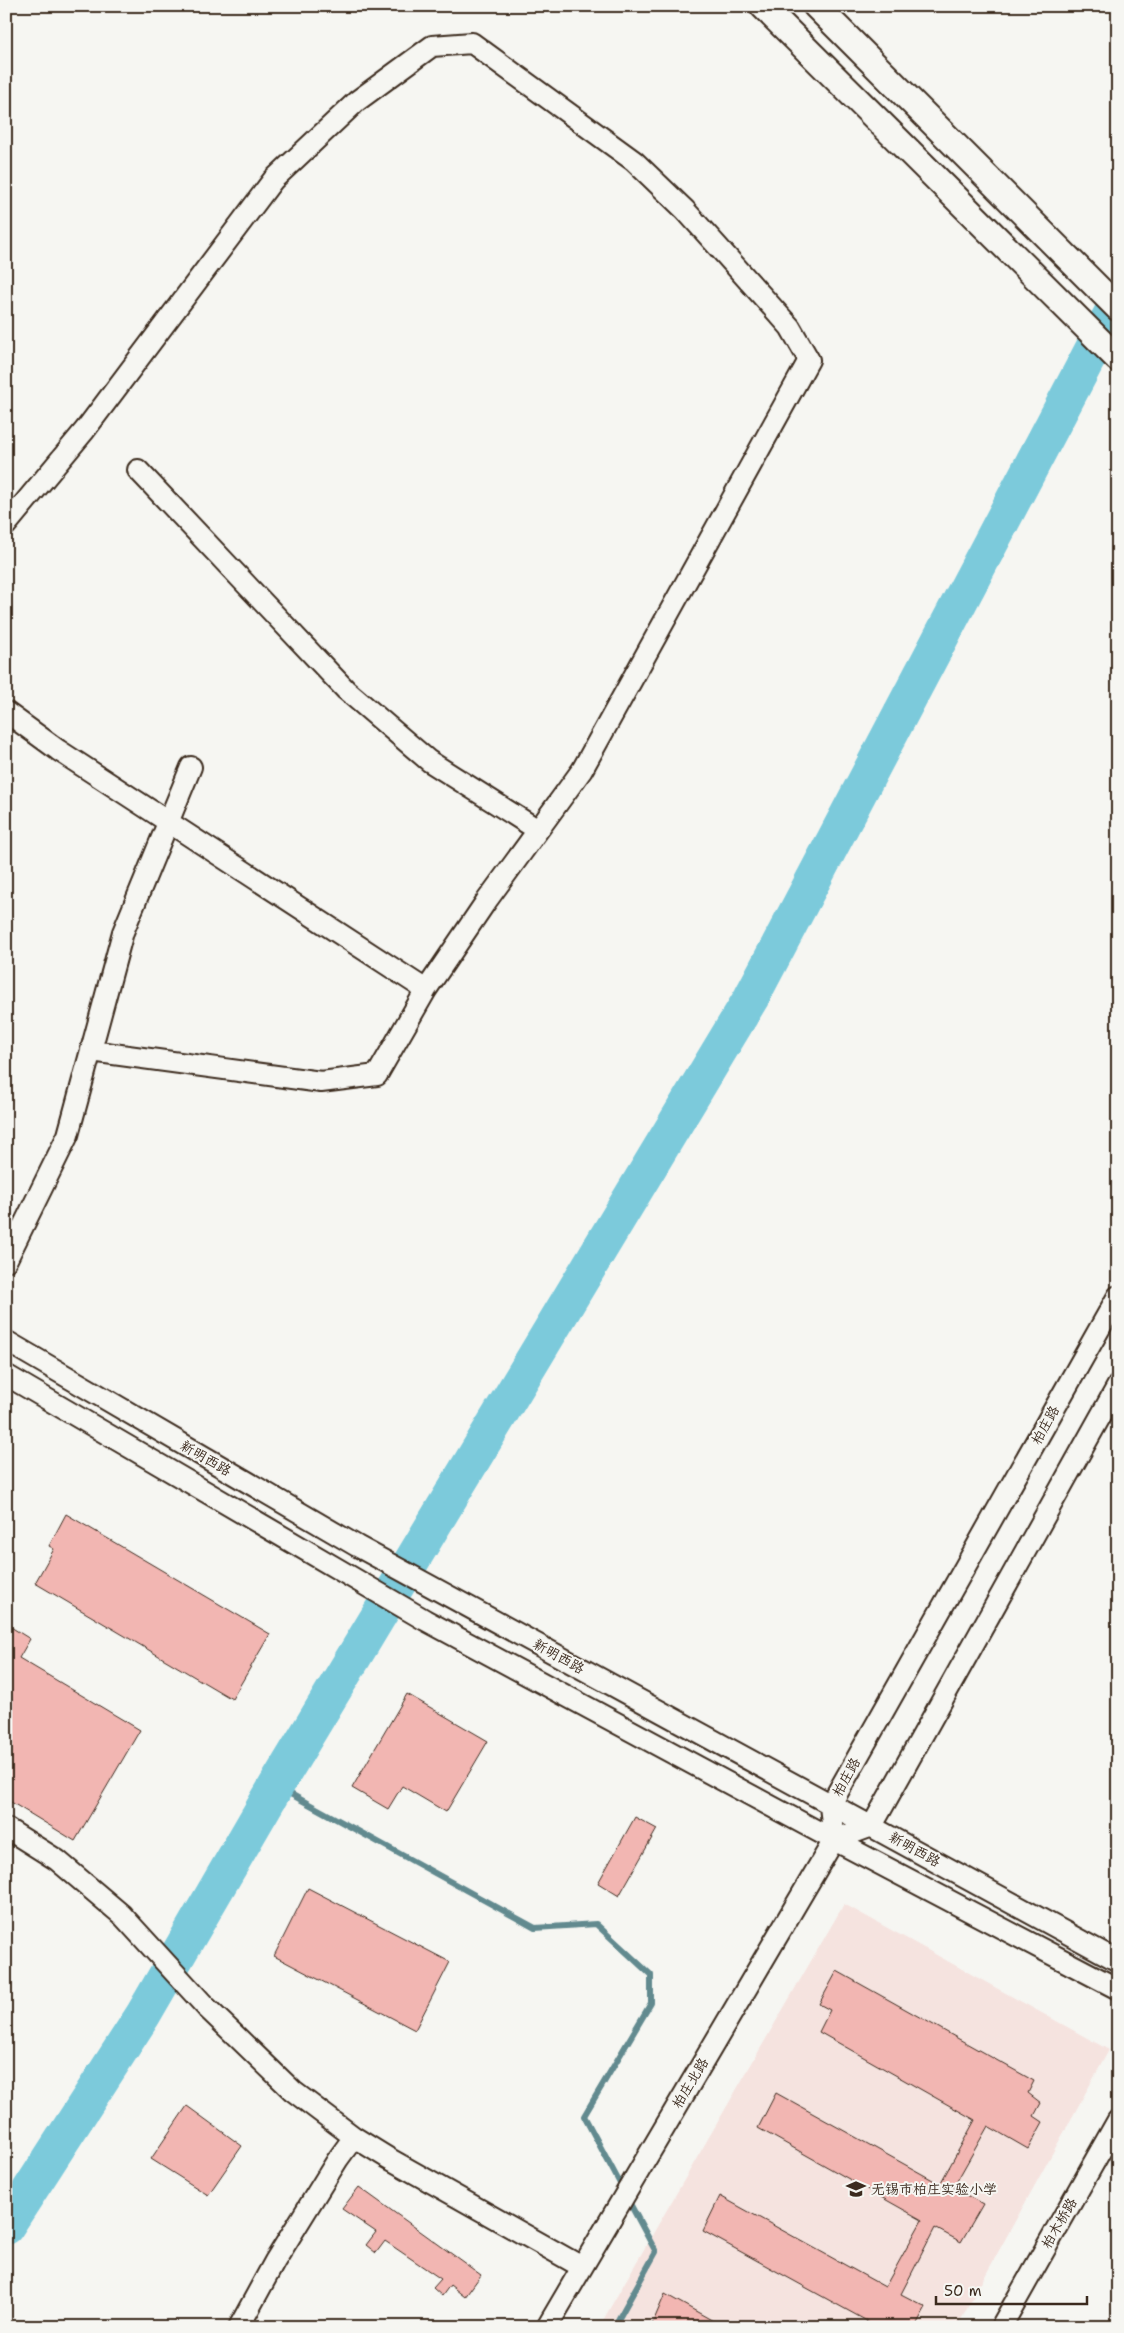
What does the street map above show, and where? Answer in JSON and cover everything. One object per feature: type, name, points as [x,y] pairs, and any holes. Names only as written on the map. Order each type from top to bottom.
[{"type":"main road","points":[[763,6],[1118,359]]},
{"type":"main road","points":[[816,6],[1118,308]]},
{"type":"street","points":[[6,525],[85,430],[273,180],[357,101],[432,46],[472,42],[640,167],[685,210],[790,327],[809,360],[582,770],[485,903],[426,990],[377,1075],[320,1082],[91,1051]]},
{"type":"street","points":[[138,470],[346,690],[429,761],[538,830]]},
{"type":"street","points":[[6,712],[58,750],[426,990]]},
{"type":"street","points":[[6,1260],[68,1135],[123,932],[190,768]]},
{"type":"street","name":"柏庄路","points":[[834,1840],[830,1806],[1118,1296]]},
{"type":"street","name":"新明西路","points":[[6,1341],[357,1546],[830,1806],[872,1826],[1118,1961]]},
{"type":"street","points":[[6,1375],[425,1620],[834,1840],[1118,1989]]},
{"type":"street","points":[[834,1840],[872,1826],[1118,1385]]},
{"type":"street","points":[[6,1828],[58,1860],[122,1915],[206,2007],[293,2091],[354,2137],[414,2173],[582,2267]]},
{"type":"street","name":"柏庄北路","points":[[547,2327],[834,1840]]},
{"type":"street","name":"柏木桥路","points":[[1000,2327],[1118,2120]]},
{"type":"street","points":[[239,2327],[274,2261],[338,2159],[354,2137]]},
{"type":"shaded area","name":"无锡市柏庄实验小学","points":[[844,1904],[1109,2050],[957,2327],[599,2327]]},
{"type":"building","points":[[66,1514],[270,1634],[232,1699],[35,1583],[54,1549],[49,1546]]},
{"type":"building","points":[[6,1624],[30,1639],[19,1658],[140,1730],[75,1841],[6,1799]]},
{"type":"building","points":[[407,1694],[488,1741],[446,1812],[402,1786],[388,1809],[352,1788]]},
{"type":"building","points":[[635,1817],[657,1829],[619,1896],[598,1883]]},
{"type":"building","points":[[308,1888],[450,1962],[415,2030],[274,1956]]},
{"type":"building","points":[[837,1971],[1034,2081],[1028,2093],[1041,2103],[1034,2116],[1043,2122],[1028,2149],[988,2126],[953,2188],[983,2204],[961,2242],[935,2228],[901,2294],[926,2307],[915,2327],[864,2327],[867,2321],[703,2231],[720,2196],[885,2287],[922,2220],[758,2128],[776,2093],[940,2184],[975,2120],[819,2032],[830,2010],[819,2004]]},
{"type":"building","points":[[187,2106],[242,2146],[208,2195],[151,2159]]},
{"type":"building","points":[[359,2187],[481,2275],[465,2297],[450,2285],[442,2296],[433,2288],[441,2279],[385,2241],[376,2253],[366,2245],[376,2232],[342,2209]]},
{"type":"building","points":[[665,2294],[724,2327],[651,2327]]},
{"type":"waterway","points":[[6,2227],[143,2015],[276,1786],[751,998],[1118,301]]},
{"type":"waterway","points":[[276,1786],[535,1928],[596,1924],[651,1975],[651,2003],[584,2116],[623,2189]]},
{"type":"waterway","points":[[614,2327],[656,2252],[627,2198]]},
{"type":"place","name":"无锡市柏庄实验小学","points":[[856,2189]]}]
